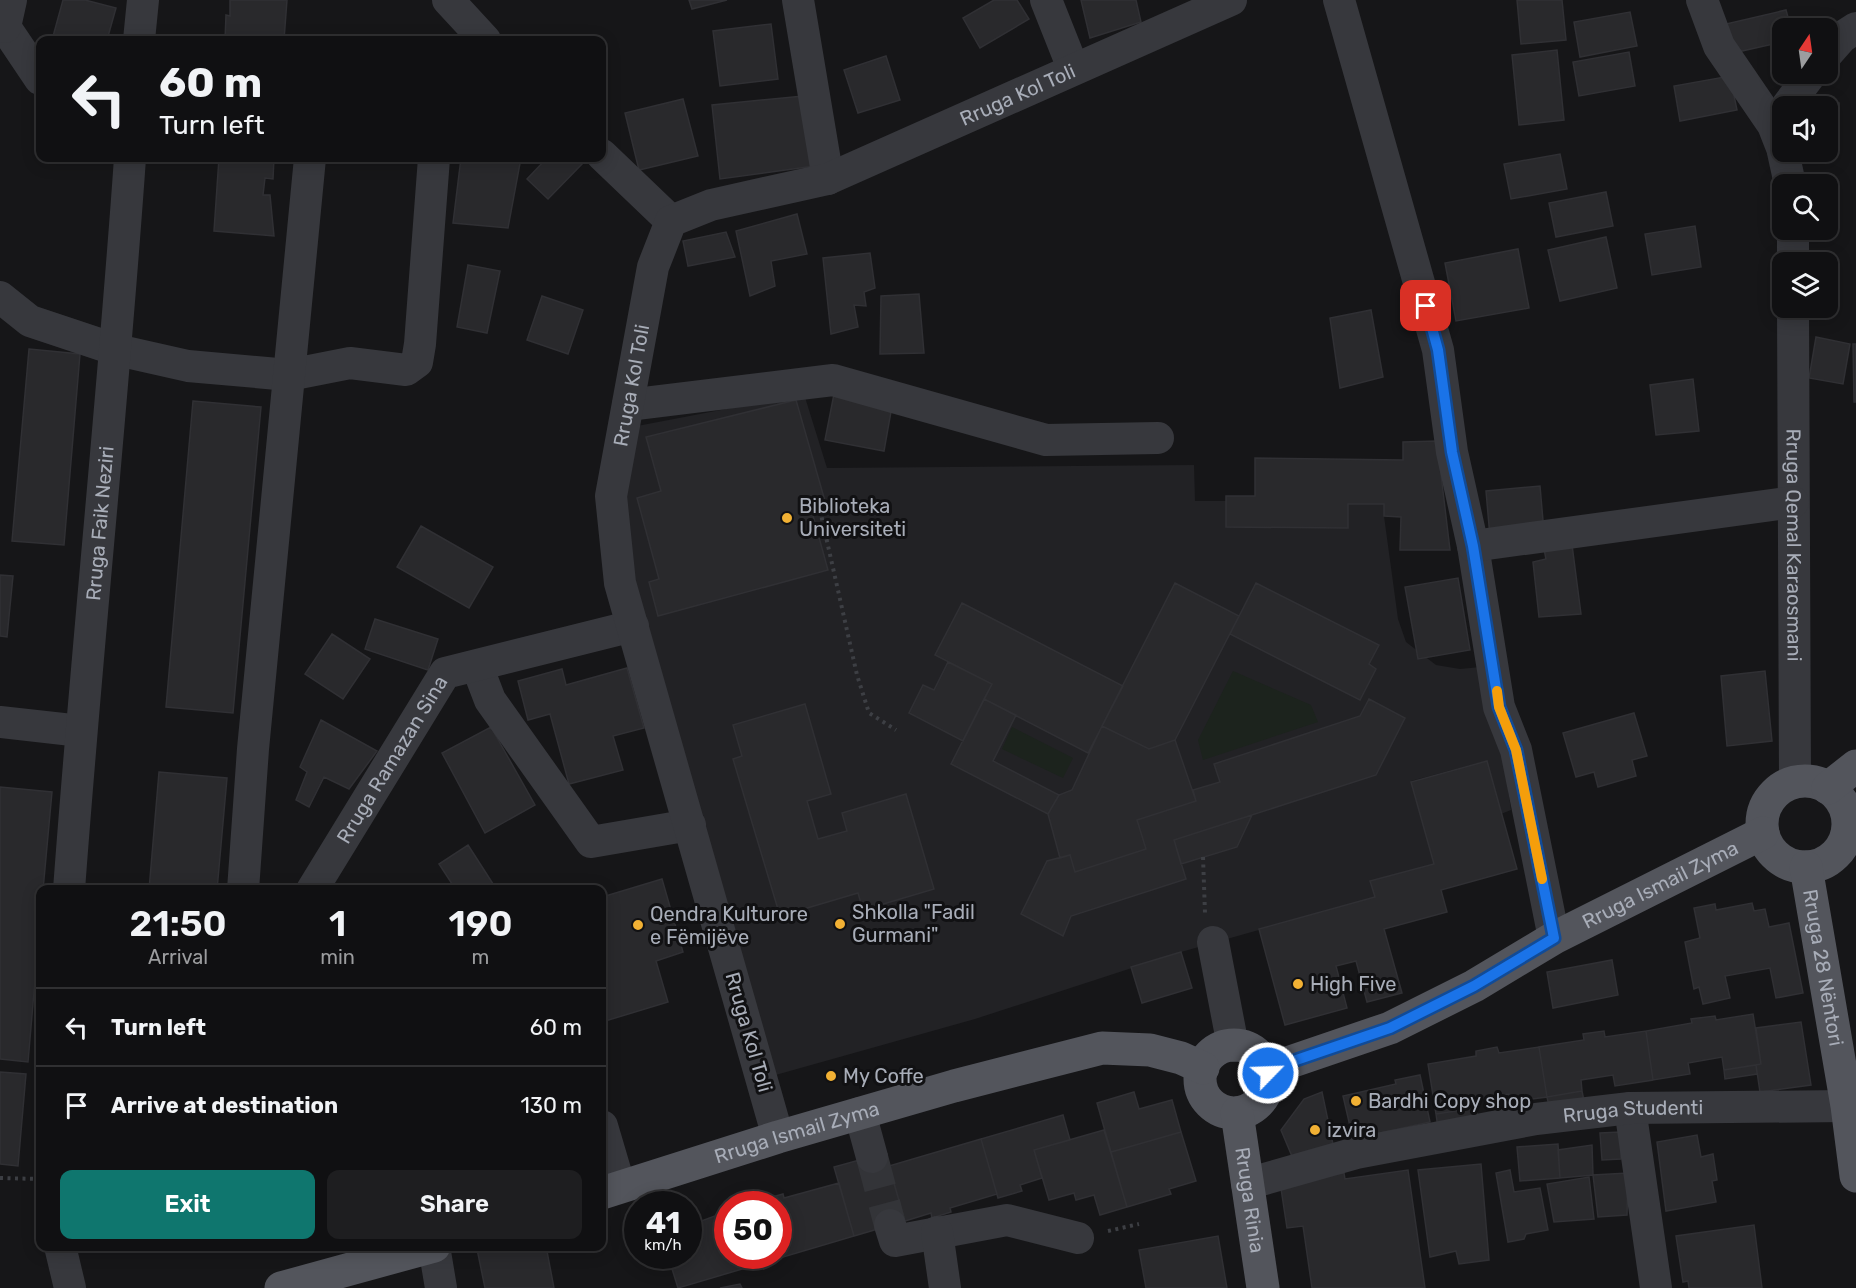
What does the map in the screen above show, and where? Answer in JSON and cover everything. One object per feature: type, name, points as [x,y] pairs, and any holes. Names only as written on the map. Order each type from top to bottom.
[{"type":"main road","points":[[1828,788],[1856,765]]},
{"type":"main road","points":[[1795,782],[1807,782],[1828,788],[1844,807],[1852,833],[1833,856],[1820,864],[1806,867],[1791,865],[1779,858],[1769,847],[1763,833],[1762,820],[1772,796],[1795,782]]},
{"type":"main road","name":"Rruga Ismail Zyma","points":[[1267,1070],[1390,1028],[1474,986],[1554,938],[1763,833]]},
{"type":"main road","name":"Rruga 28 Nëntori","points":[[1806,867],[1847,1106],[1856,1176]]},
{"type":"main road","points":[[1233,1046],[1252,1051],[1262,1060],[1269,1080],[1262,1099],[1252,1108],[1237,1113],[1220,1110],[1209,1101],[1201,1083],[1203,1068],[1214,1053],[1233,1046]]},
{"type":"main road","name":"Rruga Ismail Zyma","points":[[611,1190],[860,1113],[1024,1067],[1102,1048],[1150,1050],[1181,1058],[1203,1068]]},
{"type":"main road","name":"Rruga Rinia","points":[[1237,1113],[1263,1288]]},
{"type":"main road","points":[[281,1288],[416,1251]]},
{"type":"street","points":[[139,36],[143,0]]},
{"type":"street","points":[[448,0],[481,36]]},
{"type":"street","points":[[798,0],[828,179]]},
{"type":"street","points":[[1046,0],[1073,68]]},
{"type":"street","name":"Rruga Kol Toli","points":[[778,1137],[620,583],[611,496],[653,267],[671,222],[711,205],[828,179],[1073,68],[1231,0]]},
{"type":"street","points":[[1339,0],[1438,350],[1452,452],[1473,546],[1499,707],[1516,750],[1554,938]]},
{"type":"street","points":[[1702,0],[1719,46],[1772,116]]},
{"type":"street","points":[[4,16],[36,72]]},
{"type":"street","points":[[1838,42],[1856,27]]},
{"type":"street","points":[[606,159],[671,222]]},
{"type":"street","name":"Rruga Faik Neziri","points":[[69,885],[81,731],[117,350],[130,162]]},
{"type":"street","points":[[243,885],[253,749],[310,162]]},
{"type":"street","points":[[0,297],[30,321],[117,350],[188,366],[289,375],[350,363],[406,370],[417,362],[420,344],[434,162]]},
{"type":"street","name":"Rruga Qemal Karaosmani","points":[[1793,318],[1795,782]]},
{"type":"street","points":[[628,405],[833,380],[1046,440],[1158,438]]},
{"type":"street","points":[[1473,546],[1793,502]]},
{"type":"street","name":"Rruga Ramazan Sina","points":[[315,885],[445,673],[633,626]]},
{"type":"street","points":[[477,666],[490,700],[591,842],[690,825]]},
{"type":"street","points":[[0,722],[81,731]]},
{"type":"street","points":[[1210,929],[1233,1046]]},
{"type":"street","name":"Rruga Studenti","points":[[1247,1184],[1389,1147],[1536,1119],[1630,1108],[1847,1106]]},
{"type":"street","points":[[1630,1108],[1656,1288]]},
{"type":"street","points":[[860,1113],[872,1157]]},
{"type":"street","points":[[606,1154],[611,1190]]},
{"type":"street","points":[[890,1225],[895,1240],[1007,1220],[1078,1238]]},
{"type":"street","points":[[937,1232],[945,1288]]},
{"type":"street","points":[[61,1251],[70,1288]]},
{"type":"street","points":[[435,1251],[441,1288]]},
{"type":"path","points":[[820,510],[857,675],[869,713],[896,730]]},
{"type":"path","points":[[1203,857],[1210,929]]},
{"type":"path","points":[[0,1178],[36,1179]]},
{"type":"shaded area","points":[[804,394],[827,468],[1194,465],[1195,501],[1226,501],[1226,496],[1255,496],[1255,458],[1403,460],[1437,441],[1450,550],[1400,550],[1401,517],[1384,516],[1398,619],[1406,642],[1436,665],[1460,669],[1491,666],[1511,810],[1501,814],[1486,761],[1411,781],[1434,864],[1371,881],[1375,897],[1181,952],[975,1019],[772,1076],[645,633],[617,497],[632,427]]},
{"type":"shaded area","points":[[1233,671],[1311,705],[1318,722],[1203,760],[1198,740]]},
{"type":"shaded area","points":[[1012,727],[1073,758],[1063,778],[1002,749]]},
{"type":"building","points":[[63,0],[85,0],[116,8],[108,36],[53,36]]},
{"type":"building","points":[[230,0],[287,0],[284,36],[225,36],[226,15],[230,16]]},
{"type":"building","points":[[689,0],[727,0],[692,9]]},
{"type":"building","points":[[994,0],[1017,0],[1029,19],[980,48],[963,18]]},
{"type":"building","points":[[1081,0],[1136,0],[1141,22],[1090,38]]},
{"type":"building","points":[[1517,0],[1562,0],[1566,40],[1521,44]]},
{"type":"building","points":[[1786,10],[1788,18],[1772,18],[1772,44],[1733,53],[1726,24]]},
{"type":"building","points":[[1630,12],[1637,46],[1580,57],[1574,22]]},
{"type":"building","points":[[771,24],[778,79],[720,86],[713,31]]},
{"type":"building","points":[[1557,50],[1564,120],[1519,125],[1512,55]]},
{"type":"building","points":[[1629,52],[1635,86],[1579,96],[1573,62]]},
{"type":"building","points":[[886,56],[900,100],[858,113],[844,70]]},
{"type":"building","points":[[1730,76],[1737,110],[1680,121],[1674,86]]},
{"type":"building","points":[[803,96],[814,166],[720,179],[712,105]]},
{"type":"building","points":[[683,99],[698,156],[639,170],[625,113]]},
{"type":"building","points":[[1560,154],[1567,189],[1511,199],[1504,164]]},
{"type":"building","points":[[219,162],[274,162],[273,179],[265,178],[263,195],[270,195],[274,236],[214,231]]},
{"type":"building","points":[[461,162],[520,162],[508,228],[453,223]]},
{"type":"building","points":[[543,162],[583,163],[548,199],[527,179]]},
{"type":"building","points":[[1606,192],[1613,226],[1556,237],[1549,203]]},
{"type":"building","points":[[797,214],[807,254],[771,261],[775,286],[750,296],[736,231]]},
{"type":"building","points":[[1695,226],[1701,267],[1652,275],[1645,234]]},
{"type":"building","points":[[726,232],[735,257],[688,266],[683,241]]},
{"type":"building","points":[[1606,237],[1617,288],[1560,301],[1548,250]]},
{"type":"building","points":[[1518,249],[1529,308],[1456,321],[1445,263]]},
{"type":"building","points":[[870,253],[875,288],[864,292],[866,306],[854,305],[858,327],[831,334],[823,258]]},
{"type":"building","points":[[468,265],[500,271],[487,333],[457,327]]},
{"type":"building","points":[[919,294],[924,353],[880,354],[881,296]]},
{"type":"building","points":[[542,296],[583,310],[568,354],[527,340]]},
{"type":"building","points":[[1371,310],[1383,377],[1340,388],[1330,318]]},
{"type":"building","points":[[1816,337],[1850,344],[1843,384],[1809,378]]},
{"type":"building","points":[[1853,344],[1856,344],[1856,402],[1854,402]]},
{"type":"building","points":[[29,349],[80,354],[64,545],[12,541]]},
{"type":"building","points":[[1693,379],[1699,431],[1656,435],[1650,385]]},
{"type":"building","points":[[834,394],[892,406],[884,451],[825,440]]},
{"type":"building","points":[[796,400],[827,508],[812,512],[828,570],[658,616],[649,582],[659,579],[637,498],[661,491],[646,437]]},
{"type":"building","points":[[193,401],[261,407],[233,713],[166,707]]},
{"type":"building","points":[[1437,441],[1450,550],[1400,550],[1401,517],[1384,516],[1384,504],[1348,504],[1348,528],[1226,527],[1226,496],[1255,496],[1255,458],[1403,460],[1403,442]]},
{"type":"building","points":[[1540,486],[1544,532],[1490,537],[1486,491]]},
{"type":"building","points":[[421,526],[493,567],[469,608],[397,567]]},
{"type":"building","points":[[1571,537],[1581,614],[1539,617],[1533,562],[1546,559],[1542,539]]},
{"type":"building","points":[[0,575],[13,576],[7,637],[0,636]]},
{"type":"building","points":[[1458,578],[1470,650],[1418,659],[1405,587]]},
{"type":"building","points":[[1175,583],[1239,616],[1175,740],[1149,749],[1102,726]]},
{"type":"building","points":[[1256,583],[1379,645],[1369,664],[1376,669],[1360,700],[1230,634]]},
{"type":"building","points":[[962,603],[1123,686],[1088,753],[984,699],[992,684],[935,655]]},
{"type":"building","points":[[375,619],[438,639],[428,670],[365,649]]},
{"type":"building","points":[[332,634],[370,659],[343,699],[305,674]]},
{"type":"building","points":[[948,662],[992,684],[963,741],[909,713],[923,685],[934,690]]},
{"type":"building","points":[[627,668],[644,728],[613,736],[623,770],[569,784],[550,714],[528,720],[518,681],[562,669],[566,685]]},
{"type":"building","points":[[1765,671],[1772,741],[1727,746],[1721,676]]},
{"type":"building","points":[[984,699],[1016,715],[993,761],[1059,795],[1048,814],[951,764]]},
{"type":"building","points":[[1369,699],[1405,718],[1376,775],[1174,840],[1186,879],[1071,916],[1063,936],[1021,914],[1047,861],[1070,855],[1075,872],[1146,849],[1137,820],[1196,801],[1193,790],[1220,782],[1214,764],[1360,716]]},
{"type":"building","points":[[805,704],[831,794],[807,801],[818,839],[847,831],[842,813],[906,794],[934,889],[863,910],[858,893],[780,916],[733,759],[742,756],[733,725]]},
{"type":"building","points":[[1634,713],[1647,756],[1632,760],[1636,776],[1598,787],[1594,772],[1576,777],[1563,733]]},
{"type":"building","points":[[321,720],[377,751],[349,789],[324,777],[309,807],[296,800],[307,772],[300,767]]},
{"type":"building","points":[[1102,726],[1149,749],[1175,740],[1196,801],[1137,820],[1146,849],[1075,872],[1070,855],[1060,858],[1048,814],[1059,795],[1072,790]]},
{"type":"building","points":[[491,727],[535,805],[485,833],[442,753]]},
{"type":"building","points":[[1487,761],[1517,869],[1441,890],[1447,912],[1384,929],[1402,993],[1367,1002],[1356,961],[1336,966],[1347,1008],[1285,1025],[1259,929],[1375,897],[1370,881],[1434,864],[1411,782]]},
{"type":"building","points":[[159,772],[227,778],[217,885],[149,885]]},
{"type":"building","points":[[0,787],[52,792],[43,885],[36,885],[36,969],[28,1062],[0,1059]]},
{"type":"building","points":[[1252,815],[1237,847],[1181,864],[1174,840]]},
{"type":"building","points":[[468,845],[494,885],[453,885],[439,864]]},
{"type":"building","name":"Qendra Kulturore e Fëmijëve","points":[[662,879],[683,952],[656,961],[668,1002],[606,1021],[606,896]]},
{"type":"building","points":[[1752,903],[1754,911],[1765,909],[1769,927],[1789,923],[1803,993],[1776,998],[1770,968],[1725,976],[1730,998],[1703,1004],[1699,987],[1694,989],[1685,942],[1700,938],[1694,908],[1715,904],[1716,910]]},
{"type":"building","points":[[1181,952],[1192,988],[1142,1003],[1131,967]]},
{"type":"building","points":[[1612,960],[1618,995],[1553,1008],[1547,972]]},
{"type":"building","points":[[1753,1014],[1761,1064],[1724,1070],[1722,1057],[1688,1063],[1690,1074],[1653,1080],[1646,1031],[1692,1023],[1691,1019],[1715,1016],[1716,1020]]},
{"type":"building","points":[[1801,1022],[1811,1085],[1760,1092],[1756,1065],[1761,1064],[1756,1028]]},
{"type":"building","points":[[1604,1031],[1605,1037],[1646,1031],[1653,1080],[1615,1086],[1613,1075],[1581,1080],[1582,1091],[1547,1097],[1539,1047],[1584,1040],[1583,1034]]},
{"type":"building","points":[[1497,1047],[1499,1053],[1539,1047],[1547,1097],[1510,1102],[1509,1094],[1475,1099],[1476,1108],[1436,1114],[1428,1064],[1476,1056],[1476,1051]]},
{"type":"building","points":[[1756,1065],[1757,1074],[1725,1079],[1724,1070]]},
{"type":"building","points":[[0,1072],[26,1074],[18,1166],[0,1164]]},
{"type":"building","points":[[1420,1075],[1430,1122],[1353,1139],[1343,1096],[1396,1084],[1395,1080]]},
{"type":"building","points":[[1582,1091],[1584,1101],[1549,1106],[1547,1097]]},
{"type":"building","points":[[1134,1092],[1139,1109],[1172,1100],[1181,1132],[1111,1152],[1097,1103]]},
{"type":"building","points":[[1322,1092],[1334,1149],[1294,1161],[1281,1130],[1304,1099]]},
{"type":"building","points":[[1476,1108],[1478,1121],[1438,1128],[1436,1114]]},
{"type":"building","points":[[1063,1115],[1070,1140],[1034,1150],[1042,1178],[1020,1185],[1022,1191],[998,1198],[981,1139]]},
{"type":"building","points":[[1104,1130],[1127,1207],[1100,1215],[1094,1195],[1076,1200],[1074,1193],[1049,1200],[1034,1150]]},
{"type":"building","points":[[1181,1132],[1196,1181],[1169,1189],[1171,1194],[1127,1207],[1111,1152]]},
{"type":"building","points":[[1620,1132],[1621,1159],[1602,1160],[1600,1133]]},
{"type":"building","points":[[1697,1135],[1701,1157],[1713,1154],[1717,1180],[1712,1181],[1716,1202],[1666,1211],[1657,1142]]},
{"type":"building","points":[[981,1139],[997,1194],[950,1208],[951,1212],[932,1218],[931,1213],[905,1221],[889,1166]]},
{"type":"building","points":[[1558,1144],[1560,1178],[1520,1181],[1517,1147]]},
{"type":"building","points":[[1592,1145],[1593,1175],[1560,1178],[1558,1150]]},
{"type":"building","points":[[885,1153],[905,1221],[854,1236],[834,1167]]},
{"type":"building","points":[[1481,1164],[1489,1260],[1459,1264],[1456,1251],[1430,1257],[1418,1170]]},
{"type":"building","points":[[1408,1170],[1425,1288],[1312,1288],[1303,1226],[1287,1228],[1280,1182],[1344,1173],[1345,1179]]},
{"type":"building","points":[[1510,1170],[1514,1192],[1540,1188],[1548,1230],[1526,1234],[1524,1239],[1508,1242],[1496,1173]]},
{"type":"building","points":[[1628,1173],[1627,1215],[1598,1217],[1593,1175]]},
{"type":"building","points":[[1589,1177],[1594,1219],[1554,1222],[1547,1184]]},
{"type":"building","points":[[839,1183],[854,1236],[792,1254],[792,1196]]},
{"type":"building","points":[[714,1216],[714,1269],[742,1269],[678,1288],[672,1269],[702,1269],[702,1221]]},
{"type":"building","points":[[1754,1225],[1762,1288],[1689,1288],[1688,1281],[1683,1282],[1676,1236]]},
{"type":"building","points":[[1218,1236],[1227,1288],[1146,1288],[1139,1250]]},
{"type":"building","points":[[477,1251],[547,1251],[554,1288],[485,1288]]},
{"type":"building","points":[[740,1284],[742,1288],[720,1288]]},
{"type":"tunnel","points":[[872,1157],[890,1225]]},
{"type":"slow traffic","points":[[1497,691],[1499,707],[1516,750],[1542,879]]},
{"type":"place","name":"Biblioteka Universiteti","points":[[787,518]]},
{"type":"place","name":"Shkolla \"Fadil Gurmani\"","points":[[840,924]]},
{"type":"place","name":"Qendra Kulturore e Fëmijëve","points":[[638,925]]},
{"type":"place","name":"High Five","points":[[1298,984]]},
{"type":"place","name":"My Coffe","points":[[831,1076]]},
{"type":"place","name":"Bardhi Copy shop","points":[[1356,1101]]},
{"type":"place","name":"izvira","points":[[1315,1130]]},
{"type":"route","points":[[1268,1073],[1267,1070],[1390,1028],[1474,986],[1554,938],[1516,750],[1499,707],[1473,546],[1452,452],[1438,350],[1426,306]]}]
